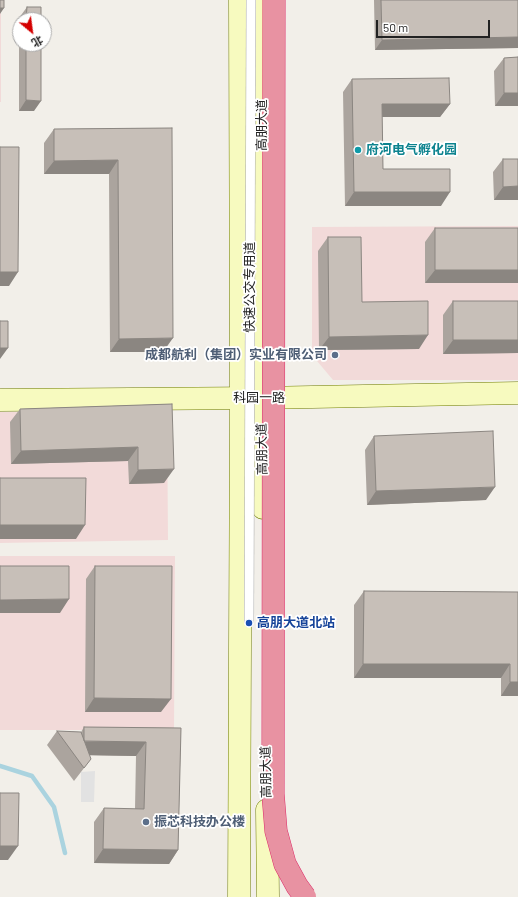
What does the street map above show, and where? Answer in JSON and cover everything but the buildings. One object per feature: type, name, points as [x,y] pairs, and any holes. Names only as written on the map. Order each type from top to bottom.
[{"type":"highway","points":[[274,0],[273,794],[276,832],[285,864],[305,897]]},
{"type":"main road","name":"高朋大道","points":[[240,0],[251,398],[268,897]]},
{"type":"main road","name":"高朋大道","points":[[239,897],[262,0]]},
{"type":"main road","name":"科园一路","points":[[0,400],[251,398],[518,393]]},
{"type":"lane","name":"快速公交专用道","points":[[249,623],[251,0]]},
{"type":"shaded area","points":[[1,0],[1,102],[0,102]]},
{"type":"shaded area","points":[[518,226],[518,380],[333,380],[312,355],[312,227]]},
{"type":"shaded area","points":[[167,410],[168,540],[0,543],[0,412]]},
{"type":"shaded area","points":[[0,556],[175,556],[174,730],[0,730]]},
{"type":"shaded area","points":[[95,771],[94,802],[81,802],[81,772]]},
{"type":"waterway","points":[[0,766],[32,776],[54,807],[65,853]]},
{"type":"place","name":"府河电气孵化园","points":[[358,150]]},
{"type":"place","name":"成都航利（集团）实业有限公司","points":[[335,355]]},
{"type":"place","name":"高朋大道北站","points":[[249,623]]},
{"type":"place","name":"振芯科技办公楼","points":[[146,822]]}]
